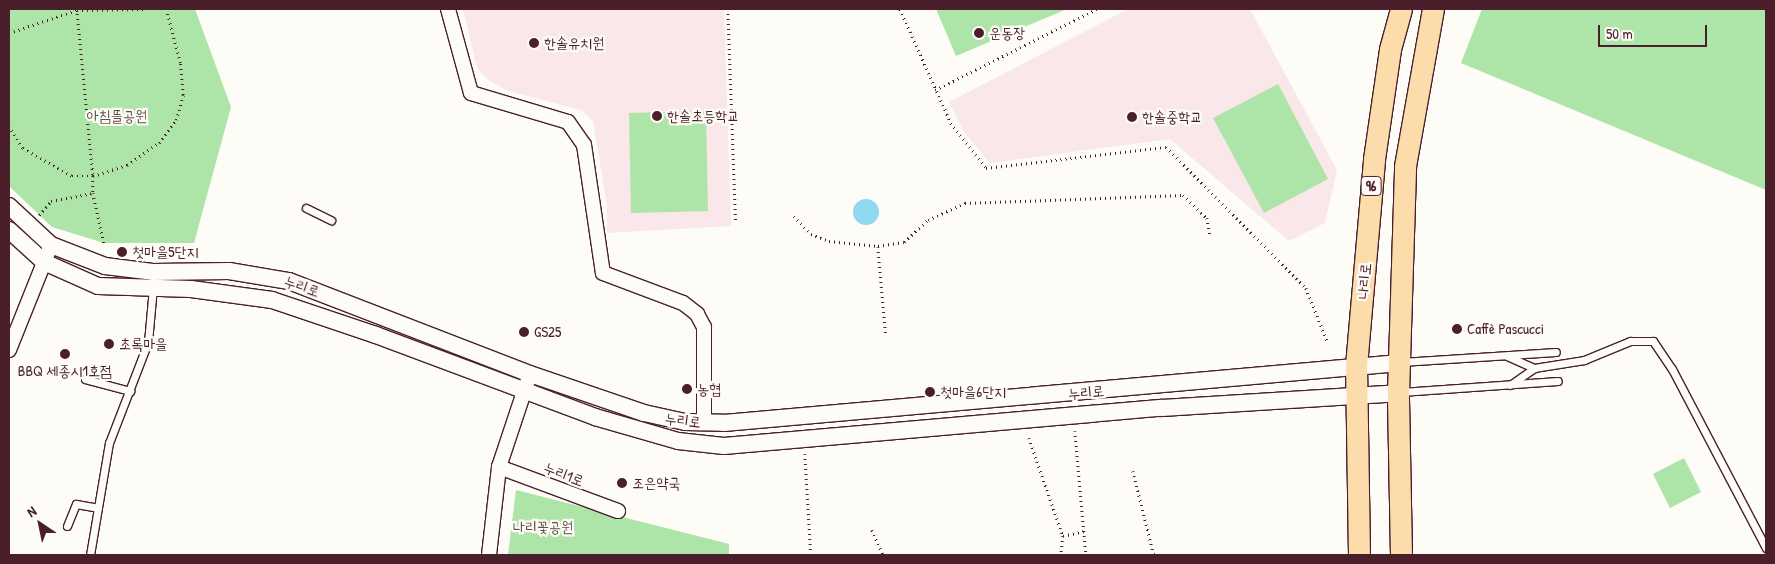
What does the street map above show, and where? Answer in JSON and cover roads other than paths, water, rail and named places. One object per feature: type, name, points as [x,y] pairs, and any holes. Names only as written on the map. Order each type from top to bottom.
[{"type":"main road","name":"나리로","points":[[1359,555],[1356,366],[1374,159],[1390,49],[1401,9]]},
{"type":"main road","name":"96","points":[[1401,555],[1398,393],[1405,166],[1434,9]]},
{"type":"street","points":[[448,9],[471,93],[568,122],[584,146],[603,273],[683,303],[696,314],[704,327],[704,423]]},
{"type":"street","name":"누리로","points":[[9,206],[52,245],[105,266],[153,272],[229,271],[289,281],[530,374],[644,414],[704,423],[978,402],[1399,362]]},
{"type":"street","name":"누리로","points":[[9,230],[44,262],[98,286],[152,290],[191,289],[272,300],[376,335],[642,434],[724,446],[1162,408],[1398,393]]},
{"type":"street","points":[[9,350],[52,245]]},
{"type":"street","points":[[489,555],[499,467],[530,374]]},
{"type":"street","name":"누리1로","points":[[499,467],[618,511]]},
{"type":"lane","points":[[306,208],[331,220]]},
{"type":"lane","points":[[90,555],[109,443],[148,342],[153,272]]},
{"type":"lane","points":[[1510,385],[1534,368],[1584,360],[1630,340],[1653,342],[1672,369],[1766,548]]},
{"type":"lane","points":[[1399,362],[1556,352]]},
{"type":"lane","points":[[1505,356],[1534,368]]},
{"type":"lane","points":[[85,379],[130,391]]},
{"type":"lane","points":[[1398,393],[1558,382]]},
{"type":"lane","points":[[67,526],[76,504],[98,508]]},
{"type":"water","points":[[866,199],[875,203],[879,212],[875,221],[866,225],[857,221],[853,212],[857,203]]},
{"type":"place","name":"운동장","points":[[979,33]]},
{"type":"place","name":"한솔유치원","points":[[534,43]]},
{"type":"place","name":"한솔초등학교","points":[[657,116]]},
{"type":"place","name":"한솔중학교","points":[[1132,117]]},
{"type":"place","name":"첫마을5단지","points":[[122,252]]},
{"type":"place","name":"Caffè Pascucci","points":[[1457,329]]},
{"type":"place","name":"GS25","points":[[524,332]]},
{"type":"place","name":"초록마을","points":[[109,344]]},
{"type":"place","name":"BBQ 세종시1호점","points":[[65,354]]},
{"type":"place","name":"농협","points":[[687,389]]},
{"type":"place","name":"첫마을6단지","points":[[930,392]]},
{"type":"place","name":"조은약국","points":[[622,483]]},
{"type":"park label","name":"아침뜰공원","points":[[117,116]]},
{"type":"park label","name":"나리꽃공원","points":[[543,527]]}]
